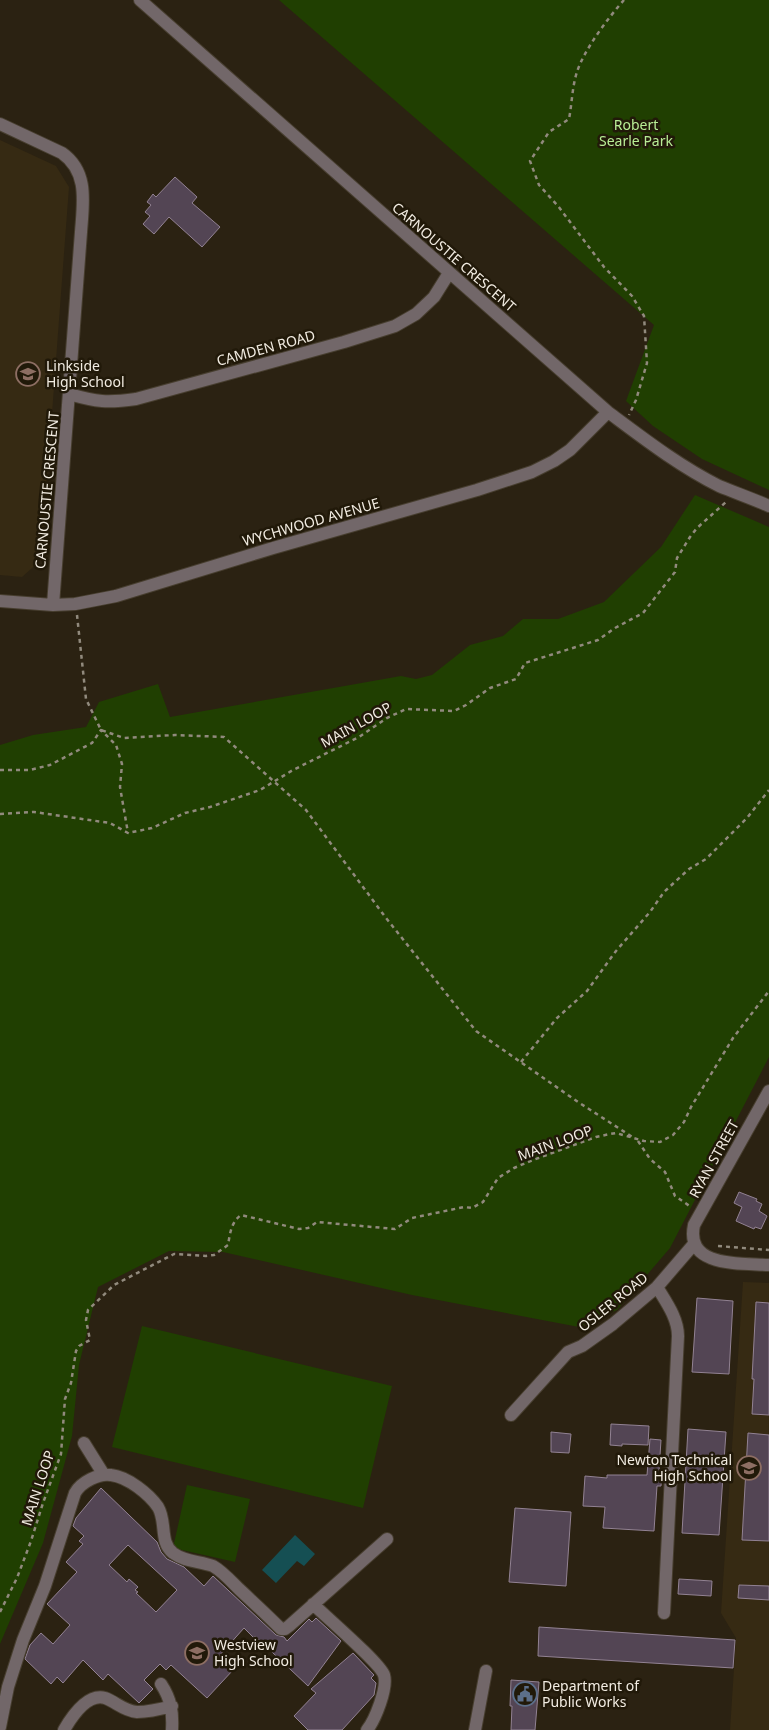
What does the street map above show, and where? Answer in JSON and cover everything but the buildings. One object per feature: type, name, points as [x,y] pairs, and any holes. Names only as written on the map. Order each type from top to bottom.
[{"type":"street","name":"CARNOUSTIE CRESCENT","points":[[140,0],[608,412],[658,449],[690,469],[718,485],[769,506]]},
{"type":"street","name":"CARNOUSTIE CRESCENT","points":[[0,124],[62,153],[72,162],[83,186],[53,605]]},
{"type":"street","name":"CAMDEN ROAD","points":[[69,394],[96,401],[117,402],[136,399],[344,342],[395,326],[416,314],[434,297],[449,273]]},
{"type":"street","name":"WYCHWOOD AVENUE","points":[[0,600],[53,605],[75,604],[116,596],[273,548],[477,490],[532,472],[554,461],[570,450],[608,412]]},
{"type":"street","name":"RYAN STREET","points":[[694,1244],[692,1233],[694,1225],[769,1090]]},
{"type":"street","points":[[694,1244],[702,1254],[719,1261],[769,1265]]},
{"type":"street","name":"OSLER ROAD","points":[[511,1415],[568,1352],[582,1346],[613,1324],[658,1287],[694,1244]]},
{"type":"street","points":[[658,1287],[676,1319],[678,1336],[664,1613]]},
{"type":"street","points":[[84,1443],[104,1475]]},
{"type":"street","points":[[0,1727],[8,1687],[23,1640],[45,1586],[75,1493],[83,1484],[104,1475],[127,1480],[157,1506],[163,1517],[166,1546],[172,1552],[180,1557],[213,1566],[228,1578],[280,1629],[285,1629],[289,1626],[387,1539]]},
{"type":"street","points":[[312,1604],[374,1663],[384,1676],[385,1686],[380,1704],[367,1730]]},
{"type":"street","points":[[474,1730],[486,1671]]},
{"type":"street","points":[[160,1684],[172,1706],[172,1730]]},
{"type":"street","points":[[64,1730],[74,1714],[84,1704],[99,1698],[106,1698],[123,1709],[137,1712],[172,1706]]},
{"type":"path","points":[[624,0],[610,16],[577,72],[569,119],[550,132],[530,162],[539,185],[558,206],[604,267],[632,296],[644,316],[647,363],[636,400],[629,415],[628,427]]},
{"type":"path","name":"MAIN LOOP","points":[[128,833],[152,828],[185,813],[210,807],[260,790],[292,770],[359,737],[387,718],[406,709],[454,711],[466,706],[490,688],[516,679],[525,663],[598,640],[614,628],[643,613],[675,572],[677,558],[690,537],[727,500]]},
{"type":"path","points":[[75,604],[86,699],[101,730],[116,745],[122,764],[120,787],[128,833]]},
{"type":"path","points":[[101,730],[124,738],[175,735],[224,737],[306,810],[386,918],[476,1031],[636,1140],[650,1159],[665,1172],[675,1196],[700,1213]]},
{"type":"path","points":[[0,770],[30,770],[50,765],[92,743],[101,730]]},
{"type":"path","points":[[521,1062],[557,1018],[587,991],[616,951],[650,912],[664,892],[689,869],[706,859],[747,818],[769,790]]},
{"type":"path","points":[[0,814],[34,812],[110,824],[128,833]]},
{"type":"path","name":"MAIN LOOP","points":[[0,1612],[17,1578],[32,1541],[42,1503],[61,1454],[65,1399],[71,1383],[76,1351],[79,1346],[90,1340],[86,1320],[88,1310],[114,1285],[174,1254],[214,1255],[228,1245],[235,1219],[241,1215],[299,1229],[308,1228],[316,1222],[395,1229],[412,1218],[464,1207],[472,1208],[483,1202],[498,1178],[514,1168],[596,1137],[616,1133],[636,1140],[660,1142],[673,1135],[684,1122],[733,1038],[769,991]]},
{"type":"path","points":[[712,1246],[769,1250]]},
{"type":"shaded area","name":"Linkside High School","points":[[0,140],[56,166],[69,187],[41,560],[22,577],[0,575]]},
{"type":"shaded area","name":"Newton Technical High School","points":[[743,1282],[769,1283],[769,1730],[730,1730],[736,1638],[721,1613]]},
{"type":"green space","name":"Robert Searle Park","points":[[279,0],[769,0],[769,490],[702,459],[653,426],[626,401],[654,325]]},
{"type":"green space","points":[[695,495],[769,527],[769,1057],[670,1248],[617,1310],[579,1327],[412,1295],[223,1252],[169,1251],[98,1287],[79,1365],[72,1436],[43,1543],[0,1644],[0,745],[33,735],[86,727],[99,702],[158,684],[170,717],[401,676],[416,679],[432,675],[470,645],[503,636],[523,619],[558,619],[604,602],[661,547]]},
{"type":"green space","points":[[142,1326],[392,1386],[363,1508],[112,1447]]},
{"type":"green space","points":[[187,1485],[250,1499],[235,1562],[173,1548]]},
{"type":"water","points":[[295,1535],[315,1554],[304,1566],[297,1561],[276,1583],[262,1570]]},
{"type":"place","name":"Linkside High School","points":[[28,374]]},
{"type":"place","name":"Newton Technical High School","points":[[749,1468]]},
{"type":"place","name":"Westview High School","points":[[197,1653]]},
{"type":"place","name":"Department of Public Works","points":[[525,1694]]}]
